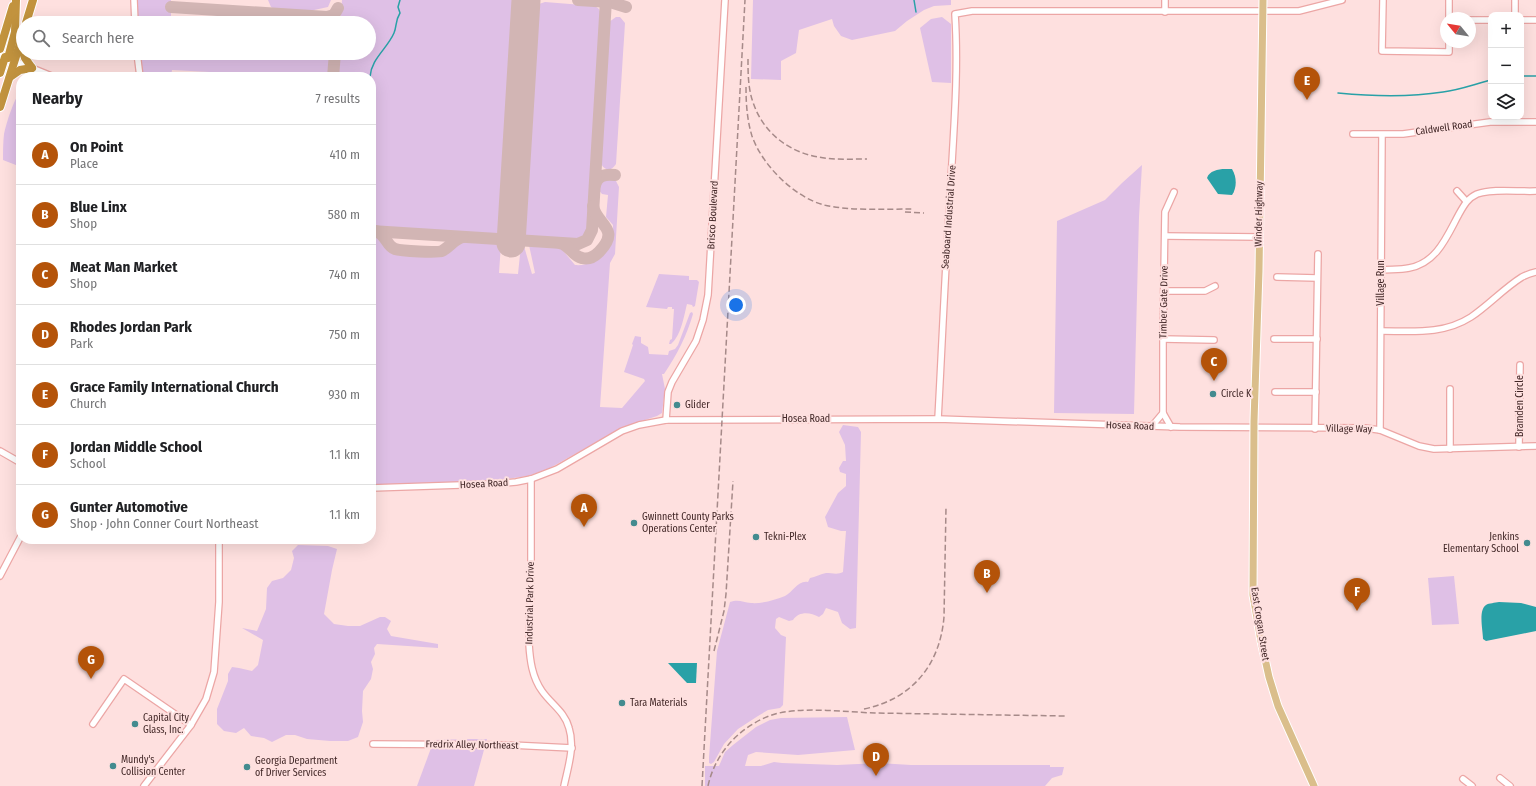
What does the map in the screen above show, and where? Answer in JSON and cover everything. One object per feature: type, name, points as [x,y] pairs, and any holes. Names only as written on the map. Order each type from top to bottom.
[{"type":"highway","points":[[0,49],[3,33],[16,0]]},
{"type":"highway","points":[[0,73],[15,32],[16,0]]},
{"type":"highway","points":[[28,16],[33,0]]},
{"type":"highway","points":[[7,57],[16,47]]},
{"type":"highway","points":[[0,108],[10,77],[7,57]]},
{"type":"highway","points":[[17,72],[32,68],[26,60]]},
{"type":"highway","points":[[10,77],[16,73]]},
{"type":"main road","name":"Winder Highway","points":[[1254,428],[1263,0]]},
{"type":"main road","name":"East Crogan Street","points":[[1254,428],[1253,595],[1260,641],[1278,706],[1314,786]]},
{"type":"street","points":[[134,0],[135,16]]},
{"type":"street","name":"Brisco Boulevard","points":[[666,420],[668,392],[672,382],[696,341],[703,320],[708,295],[725,0]]},
{"type":"street","points":[[1165,0],[1165,12],[1299,11],[1342,0]]},
{"type":"street","points":[[1382,0],[1382,51],[1449,52],[1449,48]]},
{"type":"street","points":[[1449,0],[1449,12]]},
{"type":"street","points":[[1514,12],[1515,0]]},
{"type":"street","name":"Seaboard Industrial Drive","points":[[938,419],[950,197],[954,150],[956,54],[955,14],[972,11],[1165,12]]},
{"type":"street","points":[[1476,20],[1488,20]]},
{"type":"street","points":[[1524,20],[1536,20]]},
{"type":"street","points":[[7,57],[42,72]]},
{"type":"street","points":[[138,60],[139,72]]},
{"type":"street","name":"Caldwell Road","points":[[1353,134],[1403,134],[1490,122],[1536,122]]},
{"type":"street","name":"Village Run","points":[[1380,430],[1382,135]]},
{"type":"street","points":[[1381,270],[1408,269],[1431,258],[1442,246],[1466,200],[1478,194],[1494,191],[1536,192]]},
{"type":"street","name":"Timber Gate Drive","points":[[1163,413],[1165,212],[1174,192]]},
{"type":"street","points":[[1457,192],[1466,200]]},
{"type":"street","points":[[1165,236],[1259,237]]},
{"type":"street","points":[[1315,429],[1318,254]]},
{"type":"street","points":[[1381,331],[1426,331],[1439,330],[1453,326],[1470,318],[1522,277],[1536,272]]},
{"type":"street","points":[[1277,277],[1317,278]]},
{"type":"street","points":[[1164,291],[1205,291],[1215,286]]},
{"type":"street","points":[[1164,338],[1214,340]]},
{"type":"street","points":[[1274,339],[1317,339]]},
{"type":"street","name":"Bramden Circle","points":[[1519,447],[1520,365]]},
{"type":"street","points":[[1450,389],[1450,449]]},
{"type":"street","points":[[1275,392],[1316,392]]},
{"type":"street","points":[[1152,426],[1163,413],[1171,427]]},
{"type":"street","name":"Hosea Road","points":[[376,488],[491,484],[531,479],[557,469],[622,431],[639,425],[666,420],[938,419],[1171,427],[1254,428]]},
{"type":"street","name":"Village Way","points":[[1254,428],[1365,428],[1380,430],[1419,446],[1434,449],[1536,446]]},
{"type":"street","points":[[0,451],[16,460]]},
{"type":"street","name":"Industrial Park Drive","points":[[531,479],[529,644],[536,681],[542,691],[565,718],[570,729],[572,748],[564,786]]},
{"type":"street","points":[[0,576],[17,544]]},
{"type":"street","points":[[144,786],[191,725],[206,699],[214,672],[219,602],[219,544]]},
{"type":"street","points":[[93,724],[124,679],[191,725]]},
{"type":"street","name":"Fredrix Alley Northeast","points":[[373,744],[511,745],[572,748]]},
{"type":"street","points":[[1500,778],[1510,786]]},
{"type":"street","points":[[1463,779],[1472,786]]},
{"type":"shaded area","points":[[136,0],[171,0],[171,16],[137,16]]},
{"type":"shaded area","points":[[268,0],[331,0],[328,7],[314,10],[276,10],[271,7]]},
{"type":"shaded area","points":[[342,0],[516,0],[502,226],[497,233],[488,235],[376,227],[376,72],[337,72],[338,60],[376,60],[376,16],[341,16]]},
{"type":"shaded area","points":[[753,0],[951,0],[951,5],[934,6],[924,10],[895,31],[852,40],[841,36],[834,26],[832,19],[799,30],[796,53],[781,61],[781,80],[751,79]]},
{"type":"shaded area","points":[[545,2],[595,6],[599,9],[601,14],[587,231],[585,237],[579,240],[530,237],[525,235],[521,230],[535,10],[539,4]]},
{"type":"shaded area","points":[[616,17],[620,17],[625,23],[616,164],[612,169],[605,169],[600,162],[609,22]]},
{"type":"shaded area","points":[[942,17],[951,24],[951,83],[932,82],[920,28],[931,19]]},
{"type":"shaded area","points":[[140,60],[330,60],[330,72],[209,72],[172,70],[172,72],[141,72]]},
{"type":"shaded area","points":[[16,98],[16,165],[3,160],[4,134]]},
{"type":"shaded area","points":[[1142,165],[1139,217],[1134,414],[1054,413],[1057,221],[1105,200]]},
{"type":"shaded area","points":[[605,178],[616,181],[619,187],[615,254],[610,263],[600,407],[622,408],[645,381],[644,379],[624,372],[635,336],[641,337],[641,343],[648,347],[649,354],[668,355],[669,351],[675,349],[678,345],[690,313],[692,312],[691,322],[681,345],[669,367],[664,374],[662,374],[665,389],[662,413],[621,428],[550,468],[528,476],[498,480],[423,485],[376,486],[376,237],[391,253],[443,256],[461,240],[499,243],[501,244],[499,273],[518,274],[521,245],[524,246],[532,274],[535,273],[529,245],[560,247],[575,265],[591,263],[603,254],[610,240],[613,225],[606,217],[608,195],[602,194],[598,189],[600,181]]},
{"type":"shaded area","points":[[659,274],[689,276],[689,280],[697,280],[699,282],[695,306],[693,307],[692,305],[687,304],[680,331],[671,344],[669,344],[670,340],[672,339],[674,309],[672,309],[672,307],[668,307],[667,309],[646,307]]},
{"type":"shaded area","points":[[843,425],[858,427],[861,432],[856,628],[850,629],[842,623],[838,612],[826,608],[823,614],[819,617],[805,613],[798,615],[793,620],[789,621],[779,617],[776,619],[775,628],[781,635],[786,637],[783,705],[780,708],[768,710],[738,729],[724,744],[714,762],[711,764],[709,763],[709,757],[717,651],[730,602],[738,601],[755,603],[772,600],[785,596],[798,584],[808,582],[810,578],[826,573],[837,574],[843,572],[846,531],[828,527],[825,517],[838,493],[846,486],[846,474],[840,472],[839,468],[843,461],[846,461],[845,445],[839,432]]},
{"type":"shaded area","points":[[298,545],[328,546],[337,549],[324,614],[334,624],[360,626],[380,617],[385,617],[391,621],[387,629],[391,636],[438,644],[438,648],[377,644],[374,648],[375,654],[371,662],[373,669],[371,679],[363,691],[363,722],[358,737],[348,741],[307,739],[295,735],[286,735],[272,742],[264,738],[251,736],[244,728],[236,733],[224,731],[217,724],[217,709],[228,681],[228,674],[232,667],[252,671],[258,665],[263,640],[242,628],[257,631],[266,609],[267,588],[272,581],[283,578],[291,570],[294,558],[292,551]]},
{"type":"shaded area","points":[[1454,576],[1459,624],[1432,625],[1428,578]]},
{"type":"shaded area","points":[[847,717],[855,750],[798,755],[756,752],[748,755],[745,766],[761,766],[774,762],[837,765],[879,763],[911,765],[1050,765],[1050,767],[1064,767],[1062,775],[1052,778],[1045,786],[705,786],[705,766],[719,766],[725,752],[756,727],[770,720],[781,718]]},
{"type":"shaded area","points":[[487,739],[474,786],[417,786],[434,740]]},
{"type":"water","points":[[1220,169],[1232,169],[1236,179],[1234,192],[1232,195],[1218,194],[1207,178],[1208,176],[1214,171]]},
{"type":"water","points":[[1499,602],[1521,603],[1536,607],[1536,631],[1486,641],[1483,639],[1482,611],[1487,604]]},
{"type":"water","points":[[668,663],[697,663],[696,683],[687,683]]},
{"type":"waterway","points":[[376,59],[394,33],[400,13],[398,7],[400,0]]},
{"type":"waterway","points":[[914,0],[916,12]]},
{"type":"waterway","points":[[371,72],[376,60]]},
{"type":"waterway","points":[[1524,76],[1536,76]]},
{"type":"waterway","points":[[1338,93],[1390,96],[1431,94],[1455,90],[1488,81]]},
{"type":"taxiway","points":[[525,13],[528,6],[534,0]]},
{"type":"taxiway","points":[[578,0],[610,2],[626,7]]},
{"type":"taxiway","points":[[376,231],[578,244],[587,240],[592,230],[606,0]]},
{"type":"taxiway","points":[[171,7],[311,16]]},
{"type":"taxiway","points":[[330,16],[334,15],[338,8]]},
{"type":"taxiway","points":[[333,72],[334,60]]},
{"type":"taxiway","points":[[595,185],[600,177],[615,175]]},
{"type":"taxiway","points":[[560,243],[582,258],[591,258],[599,252],[605,244],[608,237],[608,232],[606,227],[598,218],[593,206]]},
{"type":"taxiway","points":[[376,231],[382,234],[395,249],[411,251],[442,251],[457,239],[463,237]]},
{"type":"runway","points":[[511,243],[526,0]]},
{"type":"railway","points":[[702,786],[745,0]]},
{"type":"railway","points":[[748,59],[749,88],[754,105],[764,124],[779,140],[797,151],[818,157],[836,159],[867,159]]},
{"type":"railway","points":[[746,87],[749,124],[752,136],[763,158],[780,178],[791,187],[813,201],[834,207],[912,209]]},
{"type":"railway","points":[[905,212],[924,213]]},
{"type":"railway","points":[[714,651],[724,611],[726,594],[733,481]]},
{"type":"railway","points":[[864,709],[881,704],[896,697],[909,688],[930,665],[937,650],[944,617],[946,507]]},
{"type":"railway","points":[[708,786],[716,763],[731,742],[749,726],[772,715],[783,712],[822,710],[875,713],[1066,716]]},
{"type":"place","name":"Grace Family International Church","points":[[1307,100]]},
{"type":"place","name":"Meat Man Market","points":[[1214,381]]},
{"type":"place","name":"Circle K","points":[[1213,394]]},
{"type":"place","name":"Glider","points":[[677,405]]},
{"type":"place","name":"Gwinnett County Parks Operations Center","points":[[634,523]]},
{"type":"place","name":"On Point","points":[[584,527]]},
{"type":"place","name":"Tekni-Plex","points":[[756,537]]},
{"type":"place","name":"Jenkins Elementary School","points":[[1527,543]]},
{"type":"place","name":"Blue Linx","points":[[987,593]]},
{"type":"place","name":"Jordan Middle School","points":[[1357,611]]},
{"type":"place","name":"Gunter Automotive","points":[[91,679]]},
{"type":"place","name":"Tara Materials","points":[[622,703]]},
{"type":"place","name":"Capital City Glass, Inc.","points":[[135,724]]},
{"type":"place","name":"Mundy's Collision Center","points":[[113,766]]},
{"type":"place","name":"Georgia Department of Driver Services","points":[[247,767]]},
{"type":"place","name":"Rhodes Jordan Park","points":[[876,776]]}]
